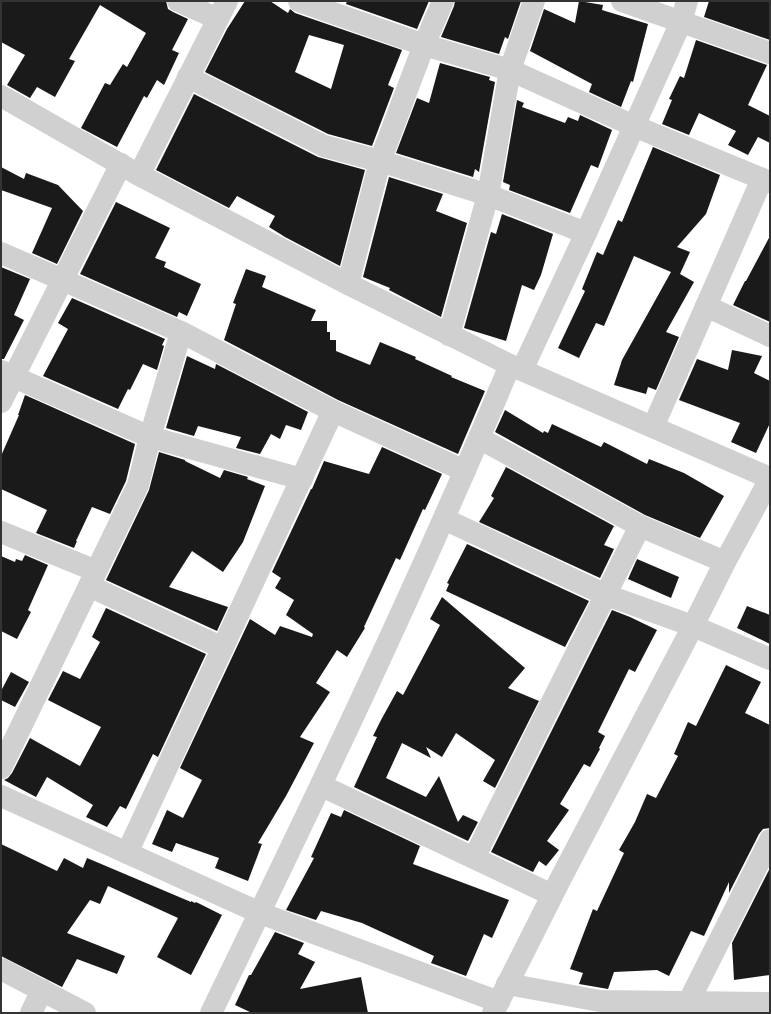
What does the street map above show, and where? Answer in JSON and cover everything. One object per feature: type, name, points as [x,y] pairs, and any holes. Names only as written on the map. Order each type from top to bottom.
[{"type":"street","points":[[1,402],[7,374],[188,77],[223,10],[178,1]]},
{"type":"street","points":[[299,1],[424,45],[510,70],[634,126],[766,180],[706,306],[653,427]]},
{"type":"street","points":[[348,284],[380,161],[424,45],[443,1]]},
{"type":"street","points":[[449,335],[488,195],[510,70],[534,1]]},
{"type":"street","points":[[622,1],[770,53]]},
{"type":"street","points":[[211,1013],[322,786],[466,471],[479,438],[586,233],[681,22],[687,1]]},
{"type":"street","points":[[188,77],[324,146],[380,161],[488,195],[586,233]]},
{"type":"street","points":[[1,96],[130,170],[449,335],[516,368],[770,479],[725,562],[552,895],[500,1000]]},
{"type":"street","points":[[1,253],[181,332],[333,411],[466,471]]},
{"type":"street","points":[[706,306],[770,336]]},
{"type":"street","points":[[1,768],[138,485],[150,437],[181,332]]},
{"type":"street","points":[[7,374],[150,437],[302,479]]},
{"type":"street","points":[[127,853],[333,411]]},
{"type":"street","points":[[479,438],[640,526],[725,562]]},
{"type":"street","points":[[444,519],[606,594],[693,626],[770,659]]},
{"type":"street","points":[[474,858],[640,526]]},
{"type":"street","points":[[1,532],[223,648]]},
{"type":"street","points":[[322,786],[552,895]]},
{"type":"street","points":[[1,796],[260,913],[500,1000],[598,1007],[688,1002],[770,1004]]},
{"type":"street","points":[[688,1002],[770,840]]},
{"type":"street","points":[[1,969],[86,1013]]},
{"type":"street","points":[[31,1013],[42,990]]},
{"type":"building","points":[[1,1],[166,1],[168,9],[188,19],[172,50],[179,53],[164,85],[157,80],[147,98],[144,96],[117,147],[81,128],[105,83],[110,85],[123,64],[127,67],[146,33],[100,5],[69,59],[75,61],[55,97],[37,87],[30,98],[7,85],[25,55],[1,42]]},
{"type":"building","points":[[245,1],[270,1],[288,13],[290,9],[295,13],[402,50],[388,85],[394,88],[372,146],[328,134],[205,72],[227,29]],"holes":[[[309,35],[344,45],[331,89],[295,72]]]},
{"type":"building","points":[[347,1],[429,1],[417,29],[346,4]]},
{"type":"building","points":[[455,1],[521,1],[508,39],[505,37],[499,54],[441,37]]},
{"type":"building","points":[[579,1],[603,5],[602,10],[648,24],[633,82],[631,81],[621,107],[589,92],[592,84],[530,51],[544,9],[575,23]]},
{"type":"building","points":[[709,1],[770,1],[770,40],[704,17]]},
{"type":"building","points":[[696,40],[767,65],[748,105],[770,116],[770,143],[758,137],[748,155],[728,145],[736,131],[699,113],[689,135],[662,124],[672,100],[669,99],[680,76],[684,78]]},
{"type":"building","points":[[440,63],[490,77],[489,80],[495,82],[479,172],[475,169],[473,177],[396,153],[417,98],[429,103]]},
{"type":"building","points":[[194,94],[318,157],[365,170],[340,266],[269,227],[275,216],[237,196],[229,208],[156,170]]},
{"type":"building","points":[[517,100],[524,103],[522,107],[565,123],[568,117],[578,121],[580,115],[612,130],[598,168],[591,165],[570,213],[509,190],[510,185],[503,182]]},
{"type":"building","points":[[653,147],[720,175],[706,214],[677,247],[690,252],[680,274],[694,282],[666,332],[679,337],[656,390],[648,387],[646,394],[614,385],[622,360],[671,272],[634,256],[604,326],[596,323],[579,358],[558,348],[585,291],[582,289],[597,252],[603,255],[618,220],[622,222]]},
{"type":"building","points":[[1,167],[24,179],[26,173],[58,185],[83,211],[57,264],[32,253],[52,208],[1,190]]},
{"type":"building","points":[[389,177],[443,194],[436,211],[467,223],[441,317],[389,290],[390,288],[363,277]]},
{"type":"building","points":[[116,202],[170,228],[155,258],[166,262],[164,267],[201,284],[187,316],[179,312],[177,317],[80,274]]},
{"type":"building","points":[[502,214],[553,234],[541,275],[534,290],[522,285],[506,341],[464,328],[491,232],[496,234]]},
{"type":"building","points":[[770,236],[770,322],[733,305]]},
{"type":"building","points":[[1,267],[30,279],[14,315],[24,320],[4,359],[1,359]]},
{"type":"building","points":[[246,269],[266,276],[262,287],[316,310],[311,321],[327,321],[327,332],[330,332],[330,340],[336,340],[336,351],[370,365],[380,342],[416,357],[415,359],[452,376],[451,377],[485,391],[458,454],[338,400],[224,340],[236,304],[233,303]]},
{"type":"building","points":[[72,298],[165,339],[162,345],[164,346],[157,370],[143,364],[130,390],[128,389],[118,409],[43,376],[68,329],[58,323]]},
{"type":"building","points":[[732,350],[762,356],[754,373],[770,381],[770,423],[756,453],[731,442],[740,423],[679,400],[697,359],[728,370]]},
{"type":"building","points":[[187,356],[215,369],[216,364],[308,412],[301,430],[286,425],[280,439],[271,434],[260,454],[236,448],[241,437],[198,426],[194,436],[166,428]]},
{"type":"building","points":[[25,395],[135,444],[126,481],[110,514],[92,507],[74,548],[36,533],[47,510],[1,489],[1,456],[19,415]]},
{"type":"building","points":[[505,410],[543,433],[544,431],[548,433],[552,424],[601,447],[604,442],[647,464],[649,459],[684,473],[724,496],[700,538],[645,515],[495,432]]},
{"type":"building","points":[[382,447],[442,474],[425,510],[423,509],[400,560],[396,558],[364,627],[365,628],[347,657],[337,650],[316,683],[330,692],[300,737],[314,743],[286,796],[258,843],[262,844],[248,881],[215,868],[219,858],[176,843],[172,852],[152,844],[167,810],[183,818],[202,780],[180,768],[250,619],[275,635],[280,626],[312,637],[313,634],[286,615],[294,600],[275,588],[281,578],[272,572],[324,461],[369,474]]},
{"type":"building","points":[[159,452],[185,460],[220,478],[224,470],[248,477],[247,479],[265,486],[243,542],[223,572],[192,551],[169,587],[228,607],[217,631],[106,580],[149,490]]},
{"type":"building","points":[[506,467],[614,526],[604,545],[614,549],[600,578],[479,522],[494,498],[491,496]]},
{"type":"building","points":[[467,544],[589,601],[565,647],[446,591],[449,584],[447,583]]},
{"type":"building","points":[[25,555],[48,565],[28,610],[31,612],[17,639],[1,631],[1,556],[15,562],[16,559],[22,561]]},
{"type":"building","points":[[637,559],[679,577],[671,598],[628,579]]},
{"type":"building","points":[[442,597],[525,668],[508,688],[539,701],[495,788],[483,781],[495,760],[456,733],[442,757],[426,747],[431,758],[402,743],[386,778],[426,797],[439,776],[458,822],[463,815],[478,822],[468,841],[354,787],[377,737],[373,736],[381,720],[397,691],[403,695],[440,625],[430,619]]},
{"type":"building","points":[[747,606],[770,615],[770,644],[737,628]]},
{"type":"building","points":[[106,608],[206,654],[158,757],[153,754],[126,809],[120,806],[107,827],[86,817],[93,805],[47,777],[36,797],[4,780],[12,773],[30,738],[80,766],[101,727],[48,700],[63,671],[80,679],[100,642],[92,637]]},
{"type":"building","points":[[612,610],[657,630],[635,672],[629,669],[598,732],[605,736],[590,767],[584,764],[560,804],[569,810],[547,841],[559,850],[546,866],[539,861],[533,872],[491,852]]},
{"type":"building","points":[[726,665],[761,682],[745,713],[770,725],[770,828],[763,829],[759,834],[729,893],[729,882],[704,936],[691,931],[669,976],[657,970],[614,972],[608,989],[579,984],[583,973],[570,969],[593,909],[597,911],[624,853],[619,850],[635,822],[647,794],[656,798],[678,756],[674,754],[688,722],[696,726]]},
{"type":"building","points":[[11,672],[29,682],[15,707],[1,700],[1,691]]},
{"type":"building","points":[[344,810],[420,846],[413,864],[509,900],[492,938],[484,934],[466,976],[431,963],[434,956],[362,923],[321,911],[316,920],[286,910],[314,858],[311,857],[331,813],[341,817]]},
{"type":"building","points":[[1,844],[57,871],[64,858],[83,868],[87,858],[191,902],[196,902],[222,915],[191,975],[157,957],[178,918],[108,886],[100,904],[90,900],[67,933],[125,956],[117,974],[77,959],[62,987],[1,956]]},
{"type":"building","points":[[770,868],[770,975],[734,980],[732,943]]},
{"type":"building","points":[[275,932],[304,943],[298,954],[315,962],[300,989],[361,977],[368,1013],[252,1013],[235,1005],[249,975],[251,975]]}]
